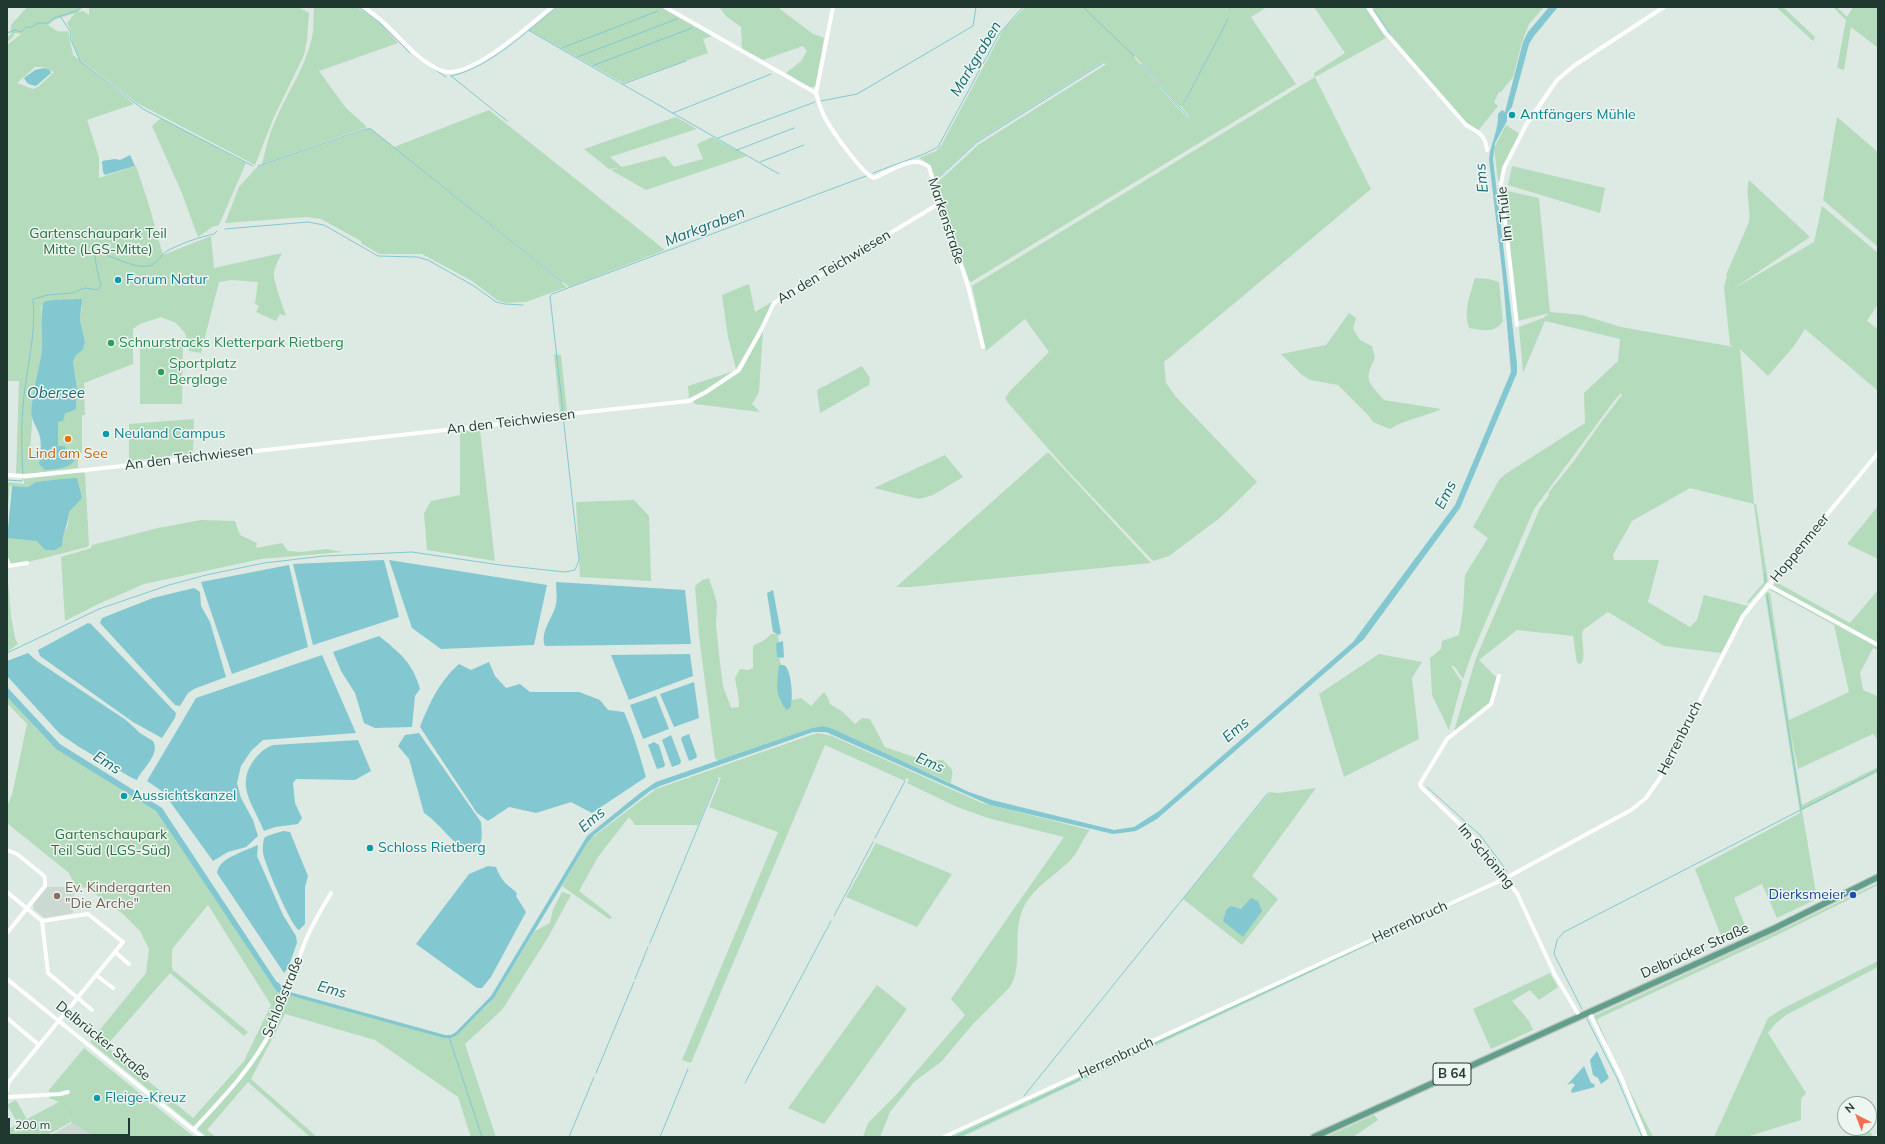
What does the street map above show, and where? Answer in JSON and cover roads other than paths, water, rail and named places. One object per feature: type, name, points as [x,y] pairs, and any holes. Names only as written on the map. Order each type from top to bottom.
[{"type":"main road","name":"Delbrücker Straße","points":[[1314,1137],[1810,911],[1878,877]]},
{"type":"street","points":[[364,7],[382,20],[424,60],[441,70],[449,72],[460,71],[470,67],[491,54],[552,7]]},
{"type":"street","points":[[664,7],[816,93],[833,7]]},
{"type":"street","points":[[1368,7],[1385,32],[1466,125],[1482,135],[1486,140],[1486,150]]},
{"type":"street","name":"Im Thüle","points":[[1516,325],[1501,184],[1504,168],[1526,125],[1557,80],[1575,65],[1664,7]]},
{"type":"street","name":"Markenstraße","points":[[816,93],[825,118],[854,159],[870,177],[874,178],[917,161],[924,162],[929,167],[968,286],[983,347]]},
{"type":"street","name":"An den Teichwiesen","points":[[7,475],[25,476],[86,470],[508,423],[559,415],[689,401],[706,392],[739,370],[774,303],[940,203]]},
{"type":"street","name":"Hoppenmeer","points":[[1878,453],[1768,585],[1878,644]]},
{"type":"street","points":[[7,560],[9,566],[27,564]]},
{"type":"street","name":"Herrenbruch","points":[[944,1137],[1504,879],[1632,810],[1646,798],[1660,778],[1743,616],[1768,585]]},
{"type":"street","name":"Im Schöning","points":[[1499,676],[1491,704],[1447,739],[1420,784],[1421,787],[1475,839],[1490,861],[1517,893],[1555,975],[1580,1017]]},
{"type":"street","points":[[7,933],[45,886],[45,878],[17,854],[8,853]]},
{"type":"street","points":[[7,892],[42,921],[48,973],[92,1010]]},
{"type":"street","name":"Schloßstraße","points":[[193,1130],[220,1101],[257,1055],[274,1026],[310,928],[332,893]]},
{"type":"street","points":[[7,1091],[7,1083],[123,942],[88,914],[42,921]]},
{"type":"street","points":[[115,952],[130,964]]},
{"type":"street","points":[[96,975],[113,988]]},
{"type":"street","name":"Delbrücker Straße","points":[[7,979],[202,1137]]},
{"type":"street","points":[[1589,1012],[1622,1079],[1646,1137]]},
{"type":"street","points":[[7,1018],[39,1044]]},
{"type":"street","points":[[7,1097],[60,1094],[68,1092]]},
{"type":"water","points":[[1549,7],[1558,7],[1529,44],[1512,107],[1507,114],[1507,121],[1495,143],[1493,159],[1517,373],[1460,508],[1364,639],[1157,819],[1136,831],[1113,834],[990,805],[826,732],[813,732],[660,786],[650,791],[594,835],[588,842],[494,998],[457,1035],[451,1038],[444,1038],[277,992],[156,811],[56,749],[7,697],[7,687],[60,744],[162,808],[276,981],[290,992],[445,1035],[451,1035],[456,1032],[491,996],[587,836],[656,782],[812,728],[823,726],[833,729],[969,792],[992,800],[1114,830],[1134,827],[1159,811],[1353,642],[1455,505],[1511,372],[1503,279],[1489,160],[1490,154],[1497,126],[1498,114],[1502,110],[1505,112],[1523,42],[1528,32]]},
{"type":"water","points":[[44,68],[50,70],[51,73],[36,86],[29,84],[25,80],[24,78],[35,70]]},
{"type":"water","points":[[130,155],[135,166],[105,175],[103,172],[102,161],[115,159],[120,160]]},
{"type":"water","name":"Obersee","points":[[82,299],[80,320],[85,342],[83,350],[76,355],[73,362],[77,388],[76,409],[65,414],[63,421],[58,422],[58,446],[64,446],[68,450],[73,451],[76,459],[66,467],[45,470],[39,464],[41,448],[40,440],[31,412],[42,350],[43,305],[44,302],[50,300]]},
{"type":"water","points":[[77,478],[82,498],[69,512],[62,546],[55,550],[45,550],[37,541],[7,538],[12,486],[28,487],[36,482]]},
{"type":"water","points":[[384,560],[399,617],[313,645],[293,564]]},
{"type":"water","points":[[389,560],[547,585],[534,645],[441,649],[412,628]]},
{"type":"water","points":[[289,565],[308,647],[232,674],[201,582]]},
{"type":"water","points":[[556,582],[685,590],[691,644],[545,646],[545,631],[556,605]]},
{"type":"water","points":[[194,588],[200,592],[201,606],[210,622],[226,677],[194,689],[188,693],[180,706],[175,705],[100,623],[102,618],[153,598]]},
{"type":"water","points":[[773,590],[781,633],[779,635],[773,632],[767,593]]},
{"type":"water","points":[[88,623],[91,624],[176,713],[175,718],[162,738],[133,722],[40,656],[38,650]]},
{"type":"water","points":[[379,636],[393,647],[404,659],[417,680],[420,689],[415,696],[412,727],[375,728],[364,723],[355,693],[341,671],[333,652]]},
{"type":"water","points":[[783,641],[784,657],[777,657],[776,643]]},
{"type":"water","name":"Ems","points":[[28,653],[37,661],[126,720],[140,733],[153,741],[155,746],[153,756],[137,780],[79,747],[60,734],[7,676],[7,661]]},
{"type":"water","points":[[690,654],[693,676],[629,700],[611,655]]},
{"type":"water","points":[[322,655],[356,733],[263,740],[251,751],[241,766],[237,783],[241,798],[253,820],[258,836],[246,847],[228,852],[213,861],[163,792],[147,781],[196,698]]},
{"type":"water","points":[[489,662],[495,676],[506,688],[520,684],[530,692],[579,692],[600,700],[608,710],[624,712],[639,752],[646,777],[592,813],[571,802],[536,813],[509,807],[488,821],[477,813],[420,727],[436,693],[446,678],[459,664],[471,670]]},
{"type":"water","points":[[779,665],[784,665],[789,672],[792,703],[791,707],[787,710],[780,700],[777,689]]},
{"type":"water","points":[[694,682],[699,718],[674,727],[660,694]]},
{"type":"water","points":[[656,696],[669,729],[643,739],[630,705]]},
{"type":"water","points":[[419,733],[481,822],[482,835],[479,847],[472,853],[453,840],[424,813],[409,759],[398,746],[405,735]]},
{"type":"water","points":[[689,734],[697,756],[689,761],[681,739]]},
{"type":"water","points":[[671,735],[681,761],[680,764],[672,767],[662,740]]},
{"type":"water","points":[[358,740],[371,771],[355,780],[296,779],[293,783],[295,803],[302,818],[298,824],[275,827],[264,831],[246,789],[248,772],[252,763],[259,754],[266,748],[273,745]]},
{"type":"water","points":[[654,742],[659,745],[665,765],[664,767],[657,769],[648,745]]},
{"type":"water","points":[[283,831],[290,832],[308,876],[305,887],[305,924],[299,930],[295,926],[285,908],[263,855],[264,838]]},
{"type":"water","points":[[257,845],[257,856],[283,915],[296,936],[297,943],[288,968],[284,973],[217,873],[219,867],[227,859]]},
{"type":"water","points":[[488,866],[496,867],[503,881],[517,894],[516,896],[526,912],[491,977],[482,988],[477,988],[416,944],[469,874]]},
{"type":"water","points":[[1251,898],[1258,901],[1262,911],[1243,937],[1223,921],[1226,910],[1231,906],[1241,909]]},
{"type":"water","points":[[1597,1051],[1609,1078],[1601,1084],[1598,1078],[1593,1075],[1590,1060]]},
{"type":"water","points":[[1584,1066],[1591,1083],[1594,1084],[1595,1087],[1572,1093],[1571,1090],[1575,1085],[1572,1083],[1567,1085]]},
{"type":"waterway","points":[[7,33],[15,30],[21,32],[26,27],[32,27],[38,23],[48,23],[54,18],[76,11],[81,7]]},
{"type":"waterway","points":[[359,7],[380,23],[410,53]]},
{"type":"waterway","points":[[451,76],[465,72],[507,48],[557,7]]},
{"type":"waterway","points":[[821,101],[857,94],[973,26],[976,7]]},
{"type":"waterway","name":"Markgraben","points":[[873,173],[924,154],[938,147],[999,34],[1023,7]]},
{"type":"waterway","points":[[1083,7],[1134,56]]},
{"type":"waterway","points":[[1374,10],[1390,34]]},
{"type":"waterway","points":[[562,48],[658,11]]},
{"type":"waterway","points":[[60,16],[70,31],[71,40],[80,61],[143,109],[253,166]]},
{"type":"waterway","points":[[577,57],[677,19]]},
{"type":"waterway","points":[[1183,105],[1228,19]]},
{"type":"waterway","points":[[592,66],[692,28]]},
{"type":"waterway","points":[[528,30],[779,174]]},
{"type":"waterway","points":[[415,56],[446,77]]},
{"type":"waterway","points":[[623,84],[686,61]]},
{"type":"waterway","points":[[937,179],[977,142],[1103,63]]},
{"type":"waterway","points":[[1141,64],[1188,117]]},
{"type":"waterway","points":[[673,113],[771,74]]},
{"type":"waterway","points":[[451,76],[507,121]]},
{"type":"waterway","points":[[718,138],[815,102]]},
{"type":"waterway","points":[[737,150],[794,128]]},
{"type":"waterway","points":[[258,166],[365,129],[371,129],[562,282]]},
{"type":"waterway","points":[[760,162],[804,145]]},
{"type":"waterway","name":"Markgraben","points":[[563,412],[550,296],[552,294],[866,176]]},
{"type":"waterway","name":"Markgraben","points":[[225,229],[308,222],[324,225],[378,256],[417,257],[428,260],[474,286],[496,302],[523,305]]},
{"type":"waterway","name":"Markgraben","points":[[23,474],[22,420],[32,344],[34,322],[33,299],[48,295],[72,293],[85,288],[98,290],[101,285],[95,260],[97,253],[135,265],[148,266],[154,264],[164,253],[172,248],[214,234],[217,231]]},
{"type":"waterway","points":[[7,653],[99,609],[169,585],[206,575],[264,563],[324,556],[412,552],[500,565],[565,572],[575,570],[579,560],[563,415]]},
{"type":"waterway","name":"Markgraben","points":[[7,480],[22,481],[23,479]]},
{"type":"waterway","points":[[1765,574],[1765,582]]},
{"type":"waterway","points":[[1767,595],[1801,809]]},
{"type":"waterway","points":[[1582,1009],[1554,954],[1557,940],[1564,932],[1878,770]]},
{"type":"waterway","points":[[650,943],[718,779]]},
{"type":"waterway","points":[[875,838],[905,781]]},
{"type":"waterway","points":[[1427,787],[1480,835],[1507,871]]},
{"type":"waterway","points":[[1024,1096],[1268,793]]},
{"type":"waterway","points":[[834,916],[873,842]]},
{"type":"waterway","points":[[745,1083],[831,921]]},
{"type":"waterway","points":[[1329,962],[1383,937]]},
{"type":"waterway","points":[[635,979],[648,947]]},
{"type":"waterway","points":[[1113,1063],[1323,965]]},
{"type":"waterway","points":[[596,1073],[634,982]]},
{"type":"waterway","points":[[1587,1019],[1617,1078],[1642,1137]]},
{"type":"waterway","points":[[449,1037],[482,1137]]},
{"type":"waterway","points":[[1031,1102],[1104,1068]]},
{"type":"waterway","points":[[660,1137],[688,1069]]},
{"type":"waterway","points":[[569,1137],[594,1077]]},
{"type":"waterway","points":[[956,1137],[1024,1105]]},
{"type":"place","name":"Antfängers Mühle","points":[[1512,115]]},
{"type":"place","name":"Forum Natur","points":[[118,280]]},
{"type":"place","name":"Schnurstracks Kletterpark Rietberg","points":[[111,343]]},
{"type":"place","name":"Sportplatz Berglage","points":[[161,372]]},
{"type":"place","name":"Neuland Campus","points":[[106,434]]},
{"type":"place","name":"Lind am See","points":[[68,439]]},
{"type":"place","name":"Aussichtskanzel","points":[[124,796]]},
{"type":"place","name":"Schloss Rietberg","points":[[370,848]]},
{"type":"place","name":"Dierksmeier","points":[[1853,895]]},
{"type":"place","name":"Ev. Kindergarten \"Die Arche\"","points":[[57,896]]},
{"type":"place","name":"Fleige-Kreuz","points":[[97,1098]]},
{"type":"park label","name":"Gartenschaupark Teil Mitte (LGS-Mitte)","points":[[98,242]]},
{"type":"park label","name":"Gartenschaupark Teil Süd (LGS-Süd)","points":[[111,844]]}]
